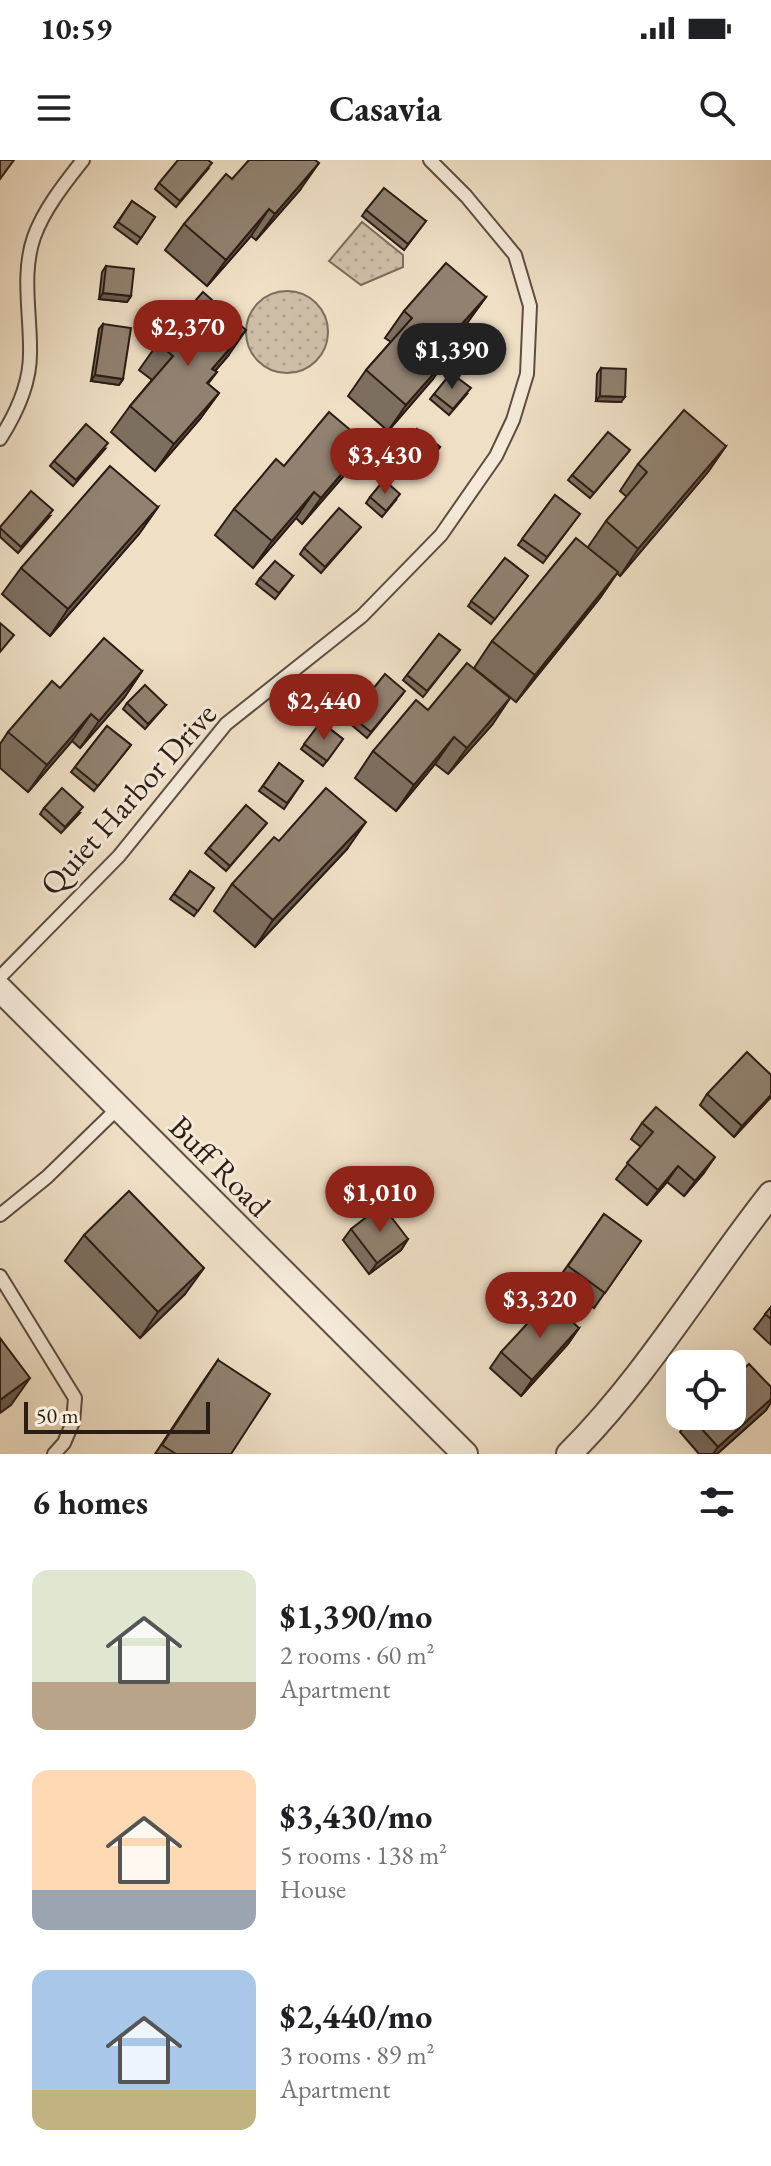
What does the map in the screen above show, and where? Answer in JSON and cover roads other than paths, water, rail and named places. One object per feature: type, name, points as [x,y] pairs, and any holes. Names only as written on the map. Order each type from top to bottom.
[{"type":"street","name":"Buff Road","points":[[0,989],[465,1454]]},
{"type":"street","points":[[569,1454],[605,1418],[721,1257],[771,1194]]},
{"type":"lane","points":[[0,439],[18,412],[30,358],[28,284],[33,238],[57,194],[83,160]]},
{"type":"lane","name":"Quiet Harbor Drive","points":[[0,977],[119,856],[226,724],[362,616],[441,535],[496,456],[513,420],[527,374],[530,306],[515,255],[466,196],[430,160]]},
{"type":"lane","points":[[0,1215],[47,1177],[117,1109]]},
{"type":"lane","points":[[0,1276],[75,1398],[73,1422],[64,1443],[54,1454]]}]
